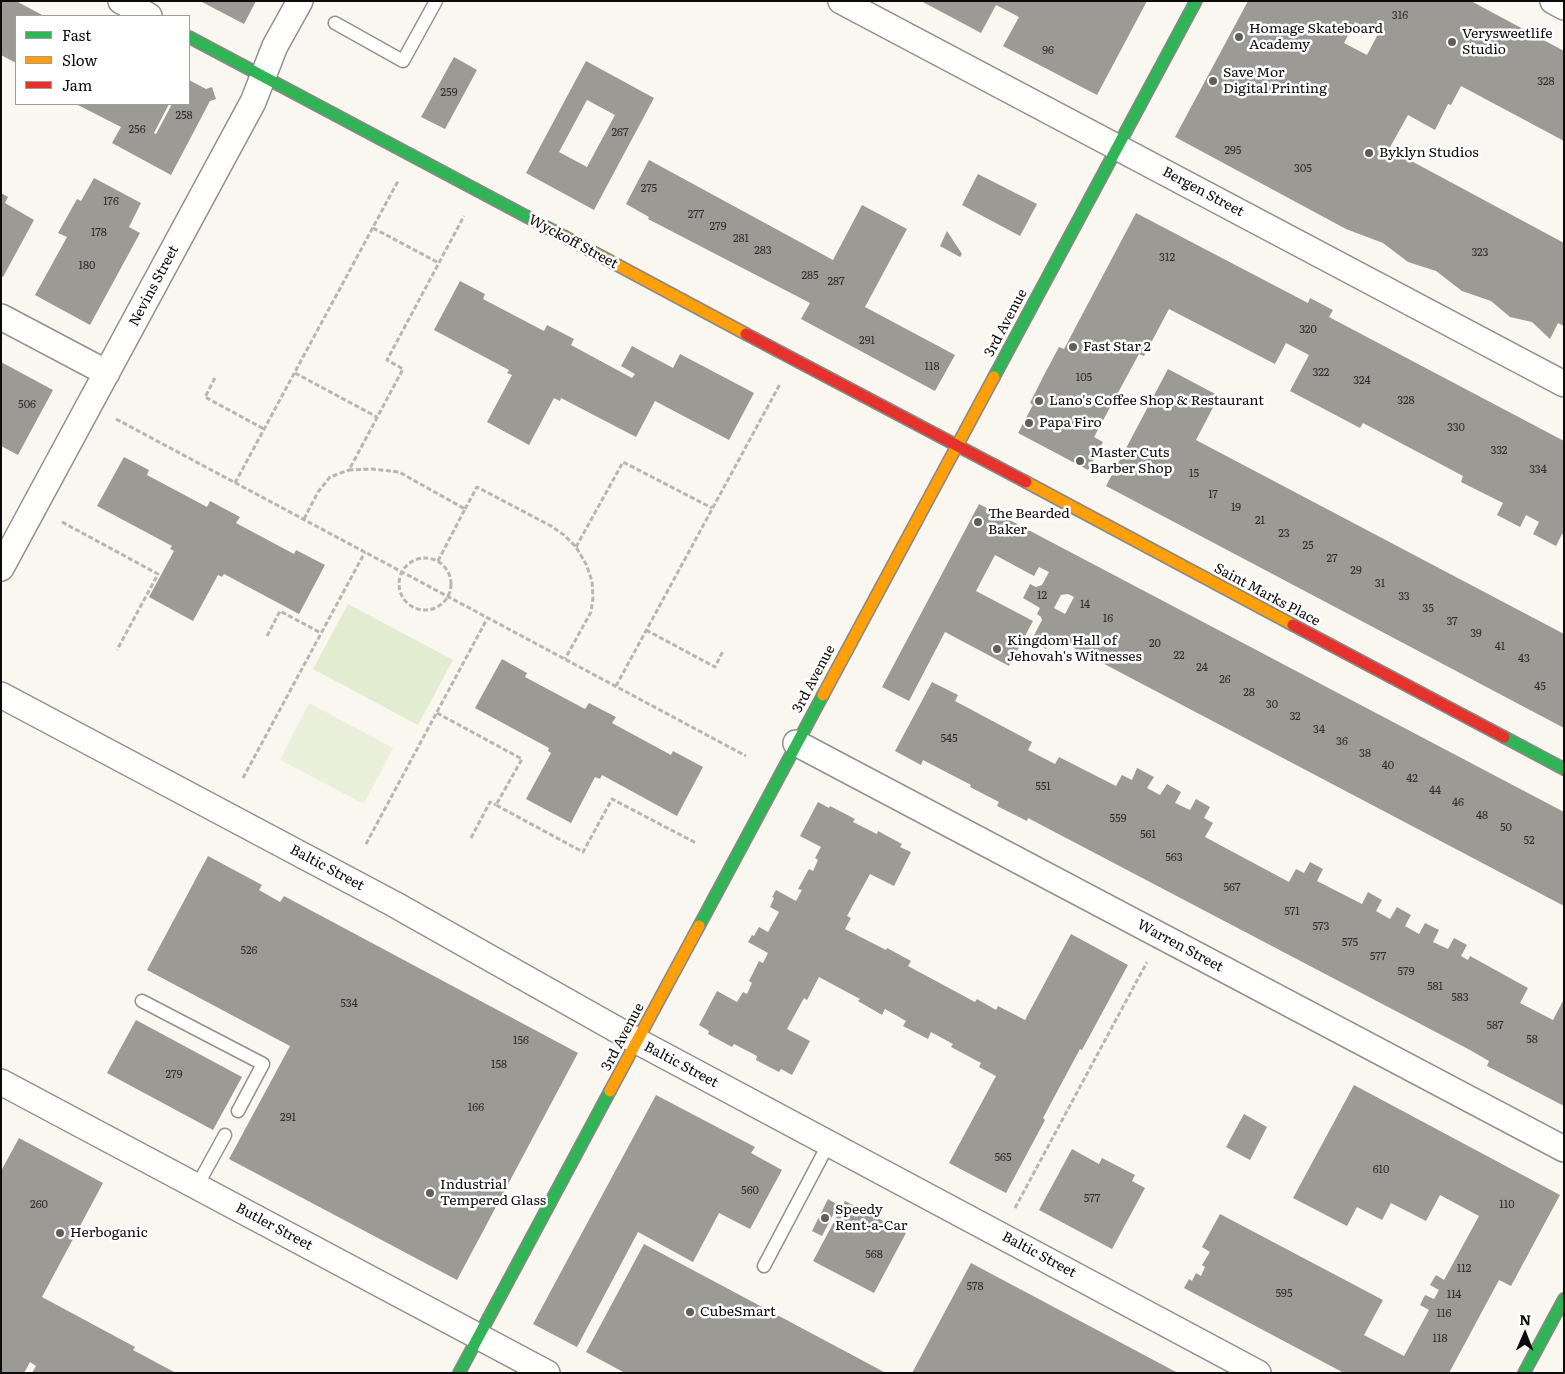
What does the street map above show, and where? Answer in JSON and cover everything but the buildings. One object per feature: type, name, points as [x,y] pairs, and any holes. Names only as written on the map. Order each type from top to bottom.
[{"type":"main road","name":"3rd Avenue","points":[[459,1373],[1196,1]]},
{"type":"main road","name":"Wyckoff Street","points":[[190,38],[957,447]]},
{"type":"main road","name":"Saint Marks Place","points":[[957,447],[1564,769]]},
{"type":"main road","points":[[1524,1373],[1564,1299]]},
{"type":"street","points":[[121,1],[147,15]]},
{"type":"street","name":"Nevins Street","points":[[1,568],[253,102],[275,46],[300,1]]},
{"type":"street","name":"Bergen Street","points":[[841,1],[1564,384]]},
{"type":"street","points":[[1554,1],[1564,7]]},
{"type":"street","points":[[1,317],[107,373]]},
{"type":"street","name":"Baltic Street","points":[[1,695],[394,904],[637,1041],[1258,1373]]},
{"type":"street","name":"Warren Street","points":[[796,743],[1564,1149]]},
{"type":"street","name":"Butler Street","points":[[1,1082],[547,1373]]},
{"type":"lane","points":[[335,23],[403,61],[436,1]]},
{"type":"lane","points":[[142,1001],[263,1064],[238,1110]]},
{"type":"lane","points":[[197,1186],[225,1135]]},
{"type":"lane","points":[[764,1266],[829,1144]]},
{"type":"path","points":[[236,483],[398,180]]},
{"type":"path","points":[[348,470],[403,369],[387,360],[465,216]]},
{"type":"path","points":[[373,228],[439,263]]},
{"type":"path","points":[[294,373],[377,417]]},
{"type":"path","points":[[215,378],[205,397],[264,429]]},
{"type":"path","points":[[616,686],[780,384]]},
{"type":"path","points":[[116,419],[746,756]]},
{"type":"path","points":[[576,547],[623,462],[712,508]]},
{"type":"path","points":[[304,519],[318,492],[330,477],[348,470],[372,468],[399,472],[465,509]]},
{"type":"path","points":[[438,561],[477,487],[551,526],[564,535],[576,547],[586,564],[592,581],[593,598],[591,612],[565,659]]},
{"type":"path","points":[[62,522],[158,574],[117,650]]},
{"type":"path","points":[[242,778],[365,552]]},
{"type":"path","points":[[428,558],[438,561],[446,568],[450,577],[451,586],[448,596],[441,605],[430,610],[418,609],[408,604],[401,594],[399,583],[402,572],[409,564],[418,559],[428,558]]},
{"type":"path","points":[[267,636],[280,611],[321,633]]},
{"type":"path","points":[[366,844],[488,617]]},
{"type":"path","points":[[646,630],[715,667],[723,651]]},
{"type":"path","points":[[437,713],[522,759],[496,805]]},
{"type":"path","points":[[471,838],[490,802],[583,852],[612,799],[696,843]]},
{"type":"path","points":[[1015,1208],[1147,962]]},
{"type":"green space","points":[[348,604],[453,660],[418,725],[313,669]]},
{"type":"green space","points":[[309,703],[393,748],[364,804],[280,760]]},
{"type":"traffic: fast","points":[[994,377],[1196,1]]},
{"type":"traffic: fast","points":[[190,38],[565,237]]},
{"type":"traffic: fast","points":[[699,926],[823,695]]},
{"type":"traffic: fast","points":[[1504,737],[1564,769]]},
{"type":"traffic: fast","points":[[459,1373],[610,1091]]},
{"type":"traffic: fast","points":[[1524,1373],[1564,1299]]},
{"type":"traffic: slow","points":[[565,237],[746,334]]},
{"type":"traffic: slow","points":[[823,695],[994,377]]},
{"type":"traffic: slow","points":[[1026,482],[1293,625]]},
{"type":"traffic: slow","points":[[610,1091],[699,926]]},
{"type":"traffic: jam","points":[[746,334],[1026,482]]},
{"type":"traffic: jam","points":[[1293,625],[1504,737]]},
{"type":"place","name":"Homage Skateboard Academy","points":[[1239,37]]},
{"type":"place","name":"Verysweetlife Studio","points":[[1452,42]]},
{"type":"place","name":"Save Mor Digital Printing","points":[[1213,81]]},
{"type":"place","name":"Byklyn Studios","points":[[1369,153]]},
{"type":"place","name":"Fast Star 2","points":[[1073,347]]},
{"type":"place","name":"Lano's Coffee Shop & Restaurant","points":[[1039,401]]},
{"type":"place","name":"Papa Firo","points":[[1029,423]]},
{"type":"place","name":"Master Cuts Barber Shop","points":[[1080,461]]},
{"type":"place","name":"The Bearded Baker","points":[[978,522]]},
{"type":"place","name":"Kingdom Hall of Jehovah's Witnesses","points":[[997,649]]},
{"type":"place","name":"Industrial Tempered Glass","points":[[430,1193]]},
{"type":"place","name":"Speedy Rent-a-Car","points":[[825,1218]]},
{"type":"place","name":"Herboganic","points":[[60,1233]]},
{"type":"place","name":"CubeSmart","points":[[690,1312]]}]
